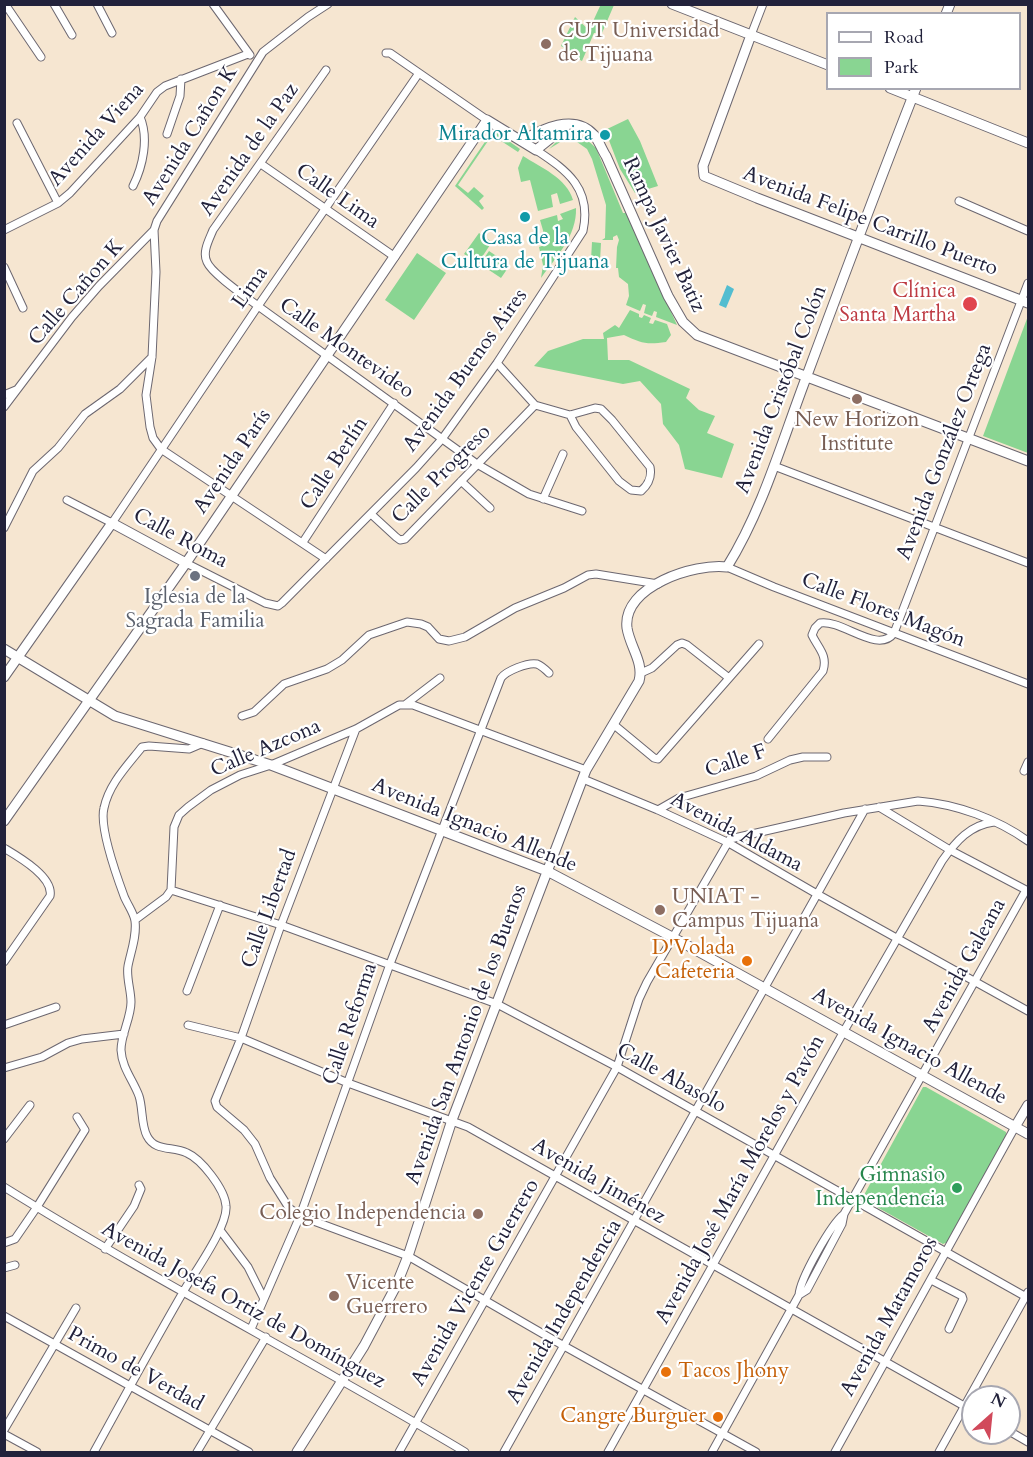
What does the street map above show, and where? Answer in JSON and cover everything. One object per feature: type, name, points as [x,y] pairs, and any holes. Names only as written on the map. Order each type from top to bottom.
[{"type":"main road","points":[[672,4],[826,64]]},
{"type":"main road","name":"Avenida Felipe Carrillo Puerto","points":[[751,35],[702,171],[709,179],[1025,302]]},
{"type":"main road","points":[[914,93],[1029,143]]},
{"type":"main road","name":"Avenida Cristóbal Colón","points":[[727,567],[743,540],[774,466],[858,236],[914,93]]},
{"type":"main road","points":[[487,120],[536,150],[566,126]]},
{"type":"main road","name":"Avenida París","points":[[4,821],[186,563],[487,120]]},
{"type":"main road","points":[[522,141],[548,127],[566,126]]},
{"type":"main road","name":"Rampa Javier Batiz","points":[[566,126],[579,126],[596,137],[668,296],[689,330],[1029,461]]},
{"type":"main road","points":[[4,677],[112,523]]},
{"type":"main road","name":"Calle Roma","points":[[112,523],[186,563]]},
{"type":"main road","points":[[641,674],[627,630],[627,621],[634,603],[658,584],[685,572],[701,567],[727,567]]},
{"type":"main road","name":"Avenida Ignacio Allende","points":[[4,649],[115,716],[271,765],[547,871],[674,938],[1029,1134]]},
{"type":"main road","name":"Avenida San Antonio de los Buenos","points":[[297,1452],[364,1346],[388,1303],[408,1256],[452,1120],[584,774],[635,689],[641,674]]},
{"type":"main road","name":"Avenida Matamoros","points":[[1015,1127],[1029,1104]]},
{"type":"street","points":[[54,4],[72,35]]},
{"type":"street","points":[[97,4],[112,33]]},
{"type":"street","points":[[213,4],[248,54],[258,59],[274,43],[328,4]]},
{"type":"street","points":[[751,35],[763,4]]},
{"type":"street","points":[[8,7],[41,57]]},
{"type":"street","points":[[386,53],[390,53],[487,120]]},
{"type":"street","name":"Avenida Viena","points":[[4,230],[58,202],[70,193],[140,117],[157,92],[165,86],[248,54]]},
{"type":"street","name":"Avenida Cañon K","points":[[154,230],[170,199],[258,59]]},
{"type":"street","name":"Avenida de la Paz","points":[[205,252],[213,230],[326,70]]},
{"type":"street","name":"Lima","points":[[112,523],[419,73]]},
{"type":"street","points":[[166,134],[180,96],[181,79]]},
{"type":"street","points":[[133,186],[139,174],[146,133],[140,117]]},
{"type":"street","points":[[17,123],[58,202]]},
{"type":"street","name":"Avenida Buenos Aires","points":[[278,606],[372,514],[442,439],[497,363],[579,241],[586,219],[584,198],[578,185],[568,174],[536,150]]},
{"type":"street","name":"Calle Lima","points":[[261,164],[394,256]]},
{"type":"street","points":[[959,201],[1029,231]]},
{"type":"street","points":[[154,230],[156,272],[152,357],[146,395],[146,408],[153,438],[161,449],[326,559]]},
{"type":"street","name":"Calle Cañon K","points":[[4,407],[99,286],[154,230]]},
{"type":"street","name":"Calle Montevideo","points":[[205,252],[210,267],[258,306],[477,464],[518,488],[543,499],[582,511]]},
{"type":"street","points":[[4,267],[23,308]]},
{"type":"street","name":"Avenida González Ortega","points":[[894,633],[968,438],[1025,302],[1029,284]]},
{"type":"street","points":[[4,528],[33,471],[58,448],[85,414],[120,389],[152,357]]},
{"type":"street","points":[[497,363],[535,405],[543,409],[570,415],[595,408],[606,413],[651,467],[651,478],[646,487],[641,491],[625,487],[576,427],[570,415]]},
{"type":"street","points":[[4,395],[16,390]]},
{"type":"street","name":"Calle Berlín","points":[[303,542],[394,403]]},
{"type":"street","name":"Calle Progreso","points":[[372,514],[402,540],[535,405]]},
{"type":"street","points":[[543,499],[563,454]]},
{"type":"street","points":[[774,466],[1029,563]]},
{"type":"street","points":[[461,481],[490,508]]},
{"type":"street","name":"Calle Roma","points":[[67,500],[112,523]]},
{"type":"street","name":"Calle Roma","points":[[186,563],[265,603],[278,606]]},
{"type":"street","name":"Calle Flores Magón","points":[[727,567],[1029,684]]},
{"type":"street","points":[[242,716],[254,712],[284,684],[327,669],[342,660],[369,635],[407,622],[428,627],[440,639],[448,641],[465,637],[514,608],[564,588],[588,575],[596,574],[658,584]]},
{"type":"street","points":[[768,739],[823,671],[825,666],[823,653],[812,635],[820,623],[834,623],[865,637],[884,640],[888,640],[894,633]]},
{"type":"street","points":[[641,674],[652,668],[677,645],[682,644],[687,645],[729,678]]},
{"type":"street","points":[[613,724],[658,759],[759,644]]},
{"type":"street","name":"Calle Reforma","points":[[251,1329],[300,1216],[440,831],[504,674],[532,664],[540,666],[549,673]]},
{"type":"street","name":"Calle Azcona","points":[[171,890],[174,827],[179,815],[224,782],[356,729],[399,705],[406,704],[440,678]]},
{"type":"street","name":"Avenida Aldama","points":[[406,704],[480,729],[584,774],[727,842],[1029,1011]]},
{"type":"street","name":"Calle Libertad","points":[[300,1216],[289,1208],[270,1178],[255,1144],[244,1130],[217,1107],[215,1101],[242,1038],[281,925],[356,729]]},
{"type":"street","points":[[94,1452],[220,1230],[225,1217],[226,1204],[220,1188],[200,1162],[176,1149],[160,1148],[146,1135],[140,1098],[122,1063],[121,1048],[131,1004],[128,968],[134,942],[135,920],[112,860],[103,809],[114,784],[142,747],[183,749],[203,743]]},
{"type":"street","name":"Calle F","points":[[658,810],[679,798],[756,776],[796,758],[827,757]]},
{"type":"street","points":[[1024,771],[1029,762]]},
{"type":"street","points":[[727,842],[733,837],[865,809],[924,802],[976,814],[996,822],[1029,841]]},
{"type":"street","points":[[879,807],[950,850],[1027,891]]},
{"type":"street","name":"Avenida Independencia","points":[[504,1452],[865,809]]},
{"type":"street","name":"Avenida José María Morelos y Pavón","points":[[608,1452],[844,1031],[950,850],[976,826],[996,822]]},
{"type":"street","name":"Avenida Vicente Guerrero","points":[[399,1452],[617,1067],[639,999],[727,842]]},
{"type":"street","points":[[4,849],[20,858],[48,881],[51,890],[50,896],[4,962]]},
{"type":"street","points":[[135,920],[166,897],[171,890]]},
{"type":"street","name":"Calle Abasolo","points":[[171,890],[281,925],[497,1004],[617,1067],[1028,1295]]},
{"type":"street","name":"Avenida Galeana","points":[[712,1452],[791,1310],[799,1295],[800,1286],[836,1220],[844,1214],[1027,891]]},
{"type":"street","points":[[187,991],[220,904]]},
{"type":"street","points":[[4,1025],[56,1007]]},
{"type":"street","name":"Avenida Jiménez","points":[[188,1025],[242,1038],[348,1083],[468,1127],[961,1405]]},
{"type":"street","points":[[4,1068],[42,1057],[68,1043],[82,1039],[124,1034]]},
{"type":"street","points":[[4,1139],[30,1104]]},
{"type":"street","points":[[4,1243],[15,1239],[85,1130],[77,1117]]},
{"type":"street","name":"Avenida Matamoros","points":[[835,1452],[1015,1127]]},
{"type":"street","points":[[105,1249],[134,1206],[141,1189],[139,1185]]},
{"type":"street","name":"Avenida Josefa Ortiz de Domínguez","points":[[4,1187],[105,1249],[251,1329],[465,1452]]},
{"type":"street","points":[[300,1216],[408,1256],[484,1301],[756,1452]]},
{"type":"street","points":[[220,1230],[248,1267],[264,1299]]},
{"type":"street","points":[[4,1268],[15,1265]]},
{"type":"street","points":[[931,1280],[962,1296],[963,1299],[950,1329]]},
{"type":"street","points":[[977,1385],[1028,1295]]},
{"type":"street","points":[[37,1452],[4,1432],[76,1308]]},
{"type":"street","name":"Primo de Verdad","points":[[4,1316],[249,1452]]},
{"type":"street","points":[[197,1452],[266,1338]]},
{"type":"street","points":[[939,1452],[961,1414]]},
{"type":"green space","points":[[601,4],[614,5],[602,33],[594,33],[582,61],[577,55],[561,46],[575,17],[589,30]]},
{"type":"green space","points":[[628,119],[640,141],[658,186],[635,193],[620,169],[605,130]]},
{"type":"green space","points":[[493,130],[520,149],[518,152],[495,137],[493,140],[490,138],[458,185],[468,193],[474,187],[484,196],[479,201],[484,208],[482,210],[455,186]]},
{"type":"green space","points":[[571,134],[584,137],[596,148],[623,213],[626,213],[677,325],[656,317],[657,312],[654,311],[652,316],[644,313],[646,305],[643,304],[640,311],[626,305],[629,296],[628,284],[619,277],[618,268],[616,268],[619,240],[617,235],[613,237],[613,240],[602,240],[605,238],[606,205],[592,159],[587,149],[570,140],[562,141],[549,149],[561,137]]},
{"type":"green space","points":[[523,156],[559,179],[570,192],[573,200],[560,204],[557,193],[551,195],[553,207],[538,211],[530,180],[521,182],[518,168]]},
{"type":"green space","points":[[576,208],[569,237],[541,278],[543,265],[539,247],[547,244],[540,220],[557,215],[558,221],[563,219],[560,214]]},
{"type":"green space","points":[[479,233],[492,242],[478,263],[464,254]]},
{"type":"green space","points":[[592,242],[601,243],[600,261],[591,260]]},
{"type":"green space","points":[[489,251],[510,265],[501,278],[480,264]]},
{"type":"green space","points":[[417,253],[446,273],[414,320],[385,300]]},
{"type":"green space","points":[[630,310],[639,314],[639,317],[642,318],[644,315],[651,318],[649,323],[653,324],[655,320],[667,324],[671,335],[666,342],[653,343],[639,342],[624,335],[607,338],[608,360],[629,360],[690,389],[686,398],[699,410],[715,416],[707,433],[734,444],[722,478],[685,469],[679,445],[663,424],[661,404],[640,381],[623,384],[534,366],[548,351],[583,339],[604,339],[603,333],[615,325],[619,328]]},
{"type":"green space","points":[[1028,316],[1028,453],[983,436]]},
{"type":"green space","points":[[923,1087],[1006,1132],[948,1242],[943,1244],[866,1201],[864,1195]]},
{"type":"water","points":[[727,285],[734,289],[726,308],[719,305]]},
{"type":"place","name":"CUT Universidad de Tijuana","points":[[546,44]]},
{"type":"place","name":"Mirador Altamira","points":[[605,135]]},
{"type":"place","name":"Casa de la Cultura de Tijuana","points":[[525,217]]},
{"type":"place","name":"Clínica Santa Martha","points":[[970,304]]},
{"type":"place","name":"New Horizon Institute","points":[[857,399]]},
{"type":"place","name":"Iglesia de la Sagrada Familia","points":[[195,576]]},
{"type":"place","name":"UNIAT - Campus Tijuana","points":[[660,910]]},
{"type":"place","name":"D'Volada Cafeteria","points":[[747,961]]},
{"type":"place","name":"Gimnasio Independencia","points":[[957,1188]]},
{"type":"place","name":"Colegio Independencia","points":[[478,1214]]},
{"type":"place","name":"Vicente Guerrero","points":[[334,1296]]},
{"type":"place","name":"Tacos Jhony","points":[[666,1372]]},
{"type":"place","name":"Cangre Burguer","points":[[718,1417]]}]
